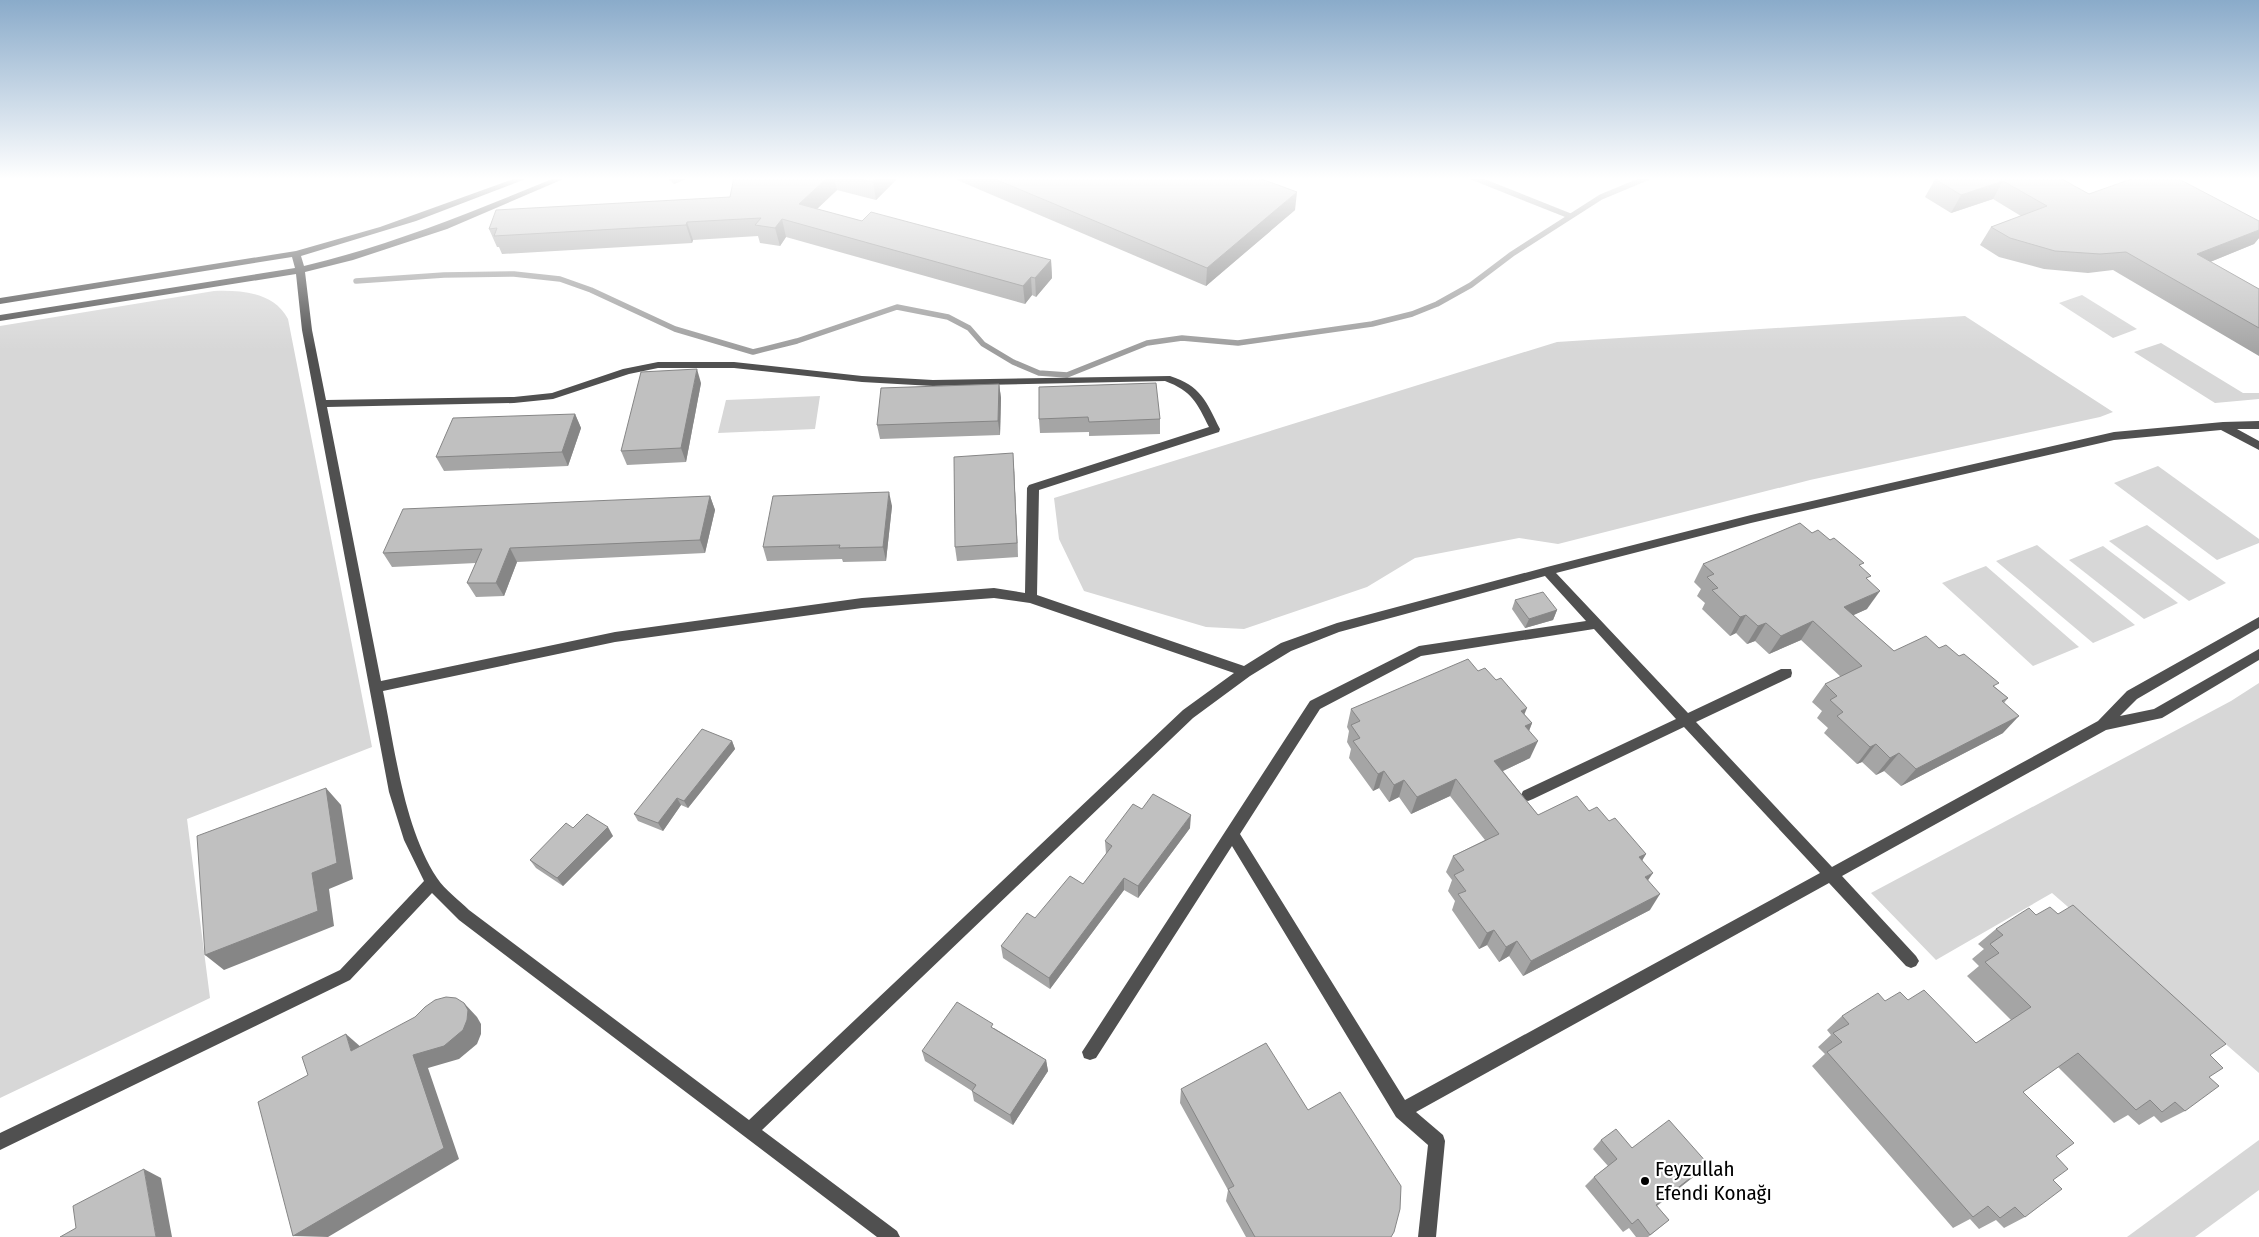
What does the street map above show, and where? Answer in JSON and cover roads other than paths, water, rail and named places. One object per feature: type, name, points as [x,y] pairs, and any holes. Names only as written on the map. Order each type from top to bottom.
[{"type":"street","points":[[0,301],[296,254],[364,235]]},
{"type":"street","points":[[0,318],[300,270],[350,258],[421,235]]},
{"type":"street","points":[[296,254],[300,270],[307,330],[396,792],[411,840],[432,883],[464,915],[891,1237]]},
{"type":"street","points":[[321,404],[514,400],[554,396],[626,371],[658,365],[734,365],[862,380],[932,383],[1166,378],[1181,382],[1195,391],[1215,429],[1033,488],[1031,598]]},
{"type":"street","points":[[749,1131],[1188,714],[1245,672],[1286,647],[1337,628],[1547,571],[1751,519],[2114,436],[2224,426],[2259,425]]},
{"type":"street","points":[[2224,426],[2259,446]]},
{"type":"street","points":[[1547,571],[1911,961]]},
{"type":"street","points":[[375,688],[615,637],[862,603],[994,593],[1031,598],[1245,672]]},
{"type":"street","points":[[1402,1111],[2103,725],[2132,695],[2259,622]]},
{"type":"street","points":[[1090,1052],[1315,705],[1419,651],[1595,624]]},
{"type":"street","points":[[2103,725],[2157,714],[2259,654]]},
{"type":"street","points":[[1528,795],[1786,673]]},
{"type":"street","points":[[1232,834],[1402,1111],[1437,1141],[1427,1237]]},
{"type":"street","points":[[0,1142],[345,975],[432,883]]},
{"type":"waterway","points":[[356,281],[444,275],[514,274],[560,279],[591,290],[675,329],[753,352],[797,341],[897,307],[948,317],[969,328],[983,344],[1013,362],[1039,373],[1067,375],[1147,343],[1182,338],[1238,343],[1372,324],[1412,314],[1437,304],[1471,285],[1512,254],[1542,235]]},
{"type":"place","name":"Feyzullah Efendi Konağı","points":[[1645,1181]]}]
